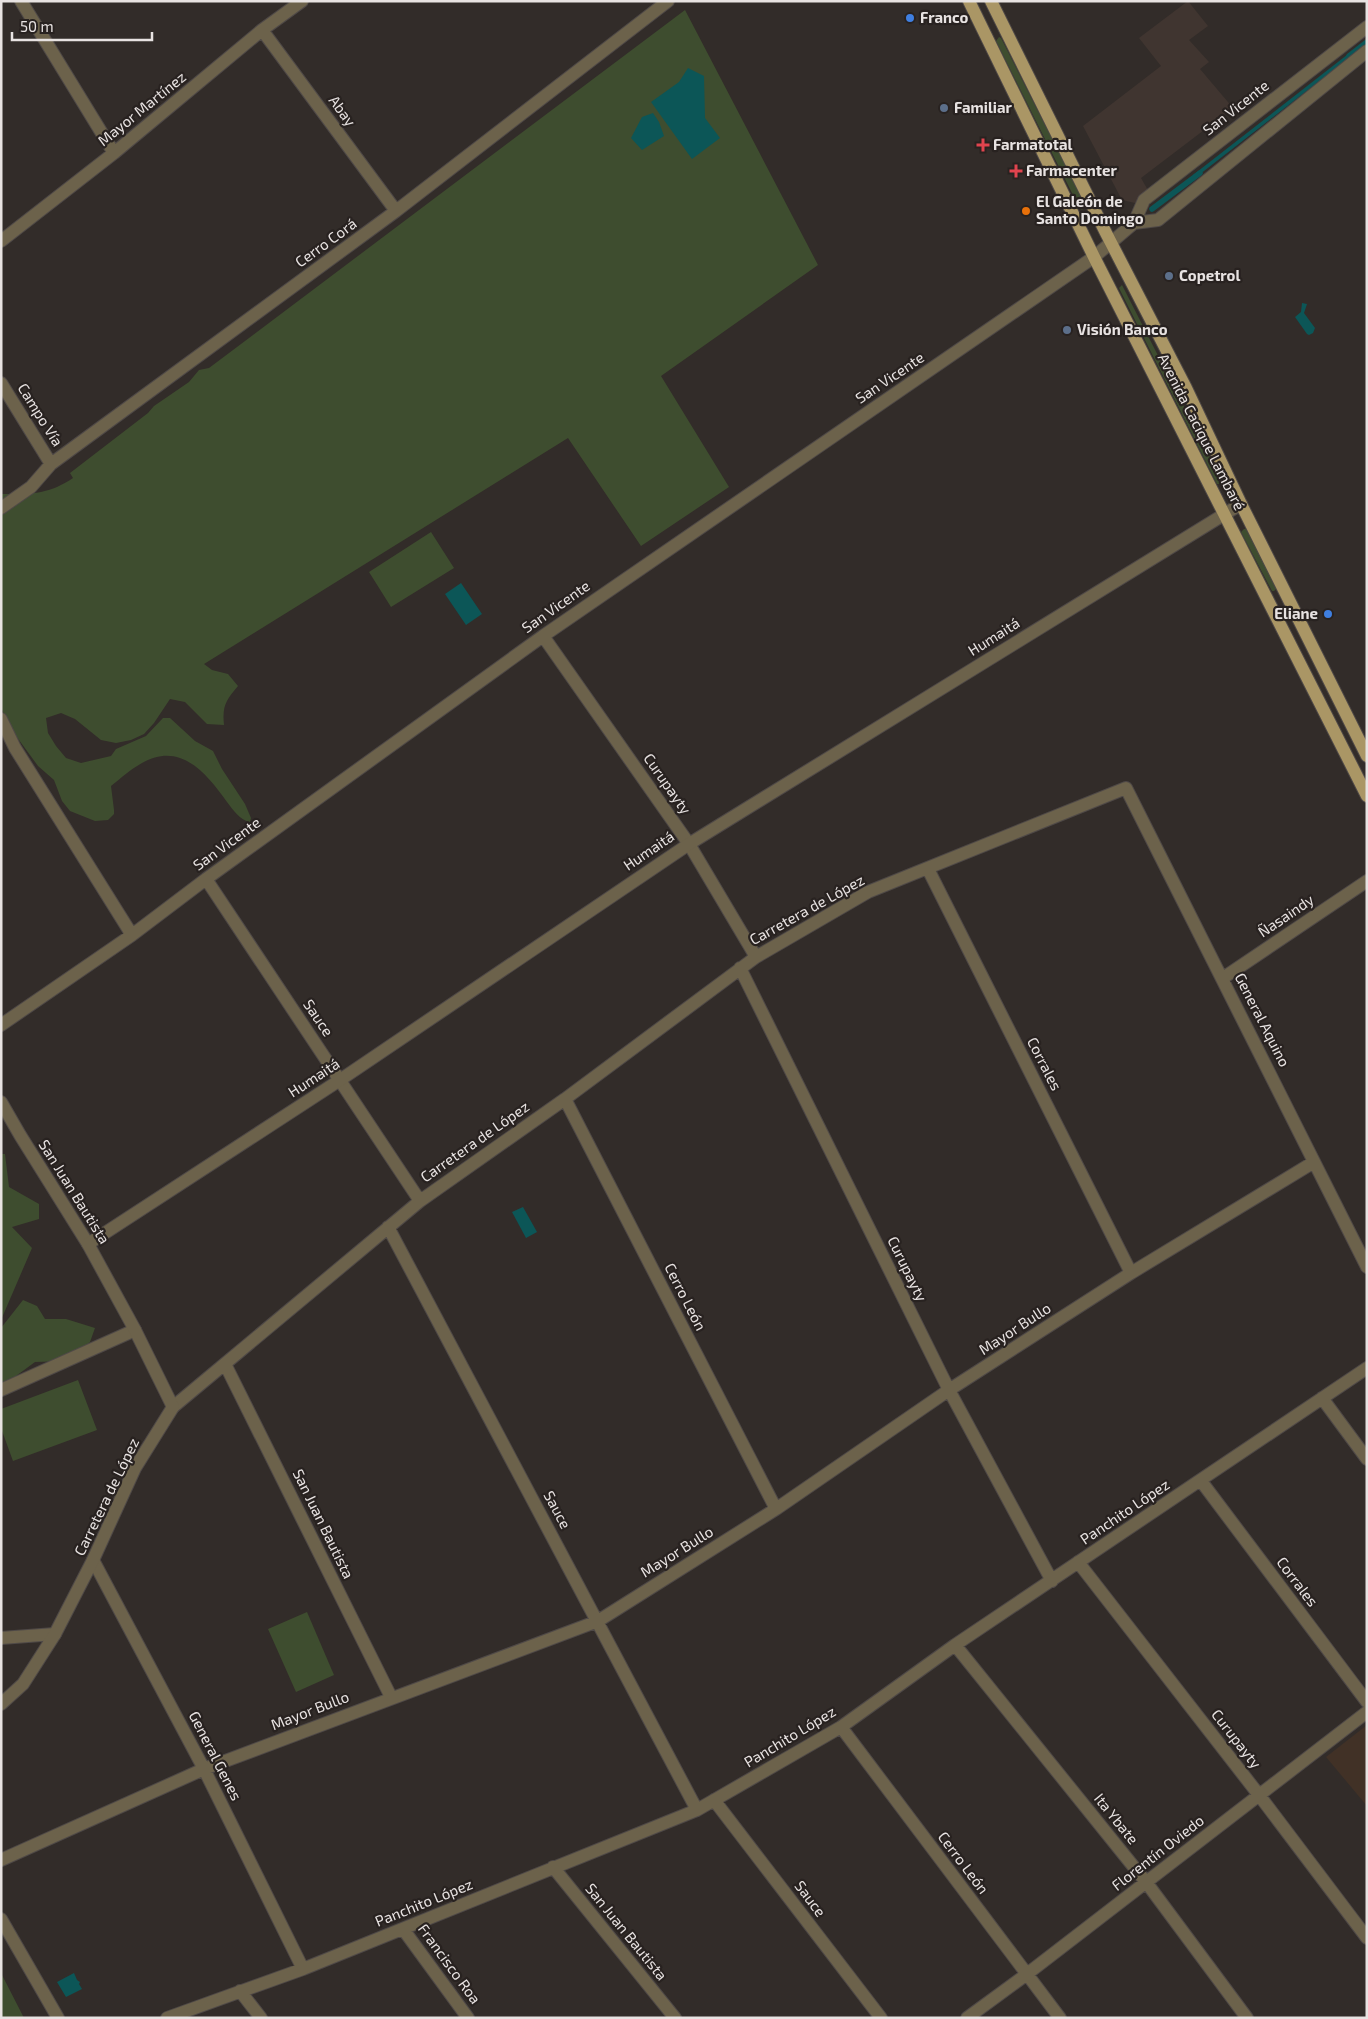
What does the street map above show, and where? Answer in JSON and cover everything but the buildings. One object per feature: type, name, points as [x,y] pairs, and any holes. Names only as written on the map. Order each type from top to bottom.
[{"type":"main road","name":"Avenida Cacique Lambaré","points":[[969,1],[1094,257],[1367,796]]},
{"type":"main road","name":"Avenida Cacique Lambaré","points":[[991,1],[1186,388],[1241,504],[1367,756]]},
{"type":"street","points":[[21,1],[114,153]]},
{"type":"street","name":"Mayor Martínez","points":[[1,241],[114,153],[262,30],[302,1]]},
{"type":"street","name":"Cerro Corá","points":[[1,508],[31,487],[51,464],[396,212],[668,1]]},
{"type":"street","name":"San Vicente","points":[[1,1025],[132,935],[206,879],[543,636],[1112,244],[1134,223],[1144,200],[1367,27]]},
{"type":"street","name":"Abay","points":[[262,30],[396,212]]},
{"type":"street","points":[[1134,223],[1158,220],[1367,51]]},
{"type":"street","name":"Campo Vía","points":[[1,383],[51,464]]},
{"type":"street","name":"Humaitá","points":[[88,1244],[340,1080],[689,844],[1241,504]]},
{"type":"street","name":"Curupayty","points":[[543,636],[689,844],[756,957]]},
{"type":"street","points":[[1,718],[15,748],[132,935]]},
{"type":"street","name":"Carretera de López","points":[[1,1704],[23,1684],[55,1634],[93,1560],[135,1468],[173,1407],[388,1226],[420,1201],[565,1099],[756,957],[868,892],[1126,788]]},
{"type":"street","name":"General Aquino","points":[[1126,788],[1367,1268]]},
{"type":"street","name":"Corrales","points":[[928,869],[1131,1273]]},
{"type":"street","name":"Sauce","points":[[206,879],[420,1201]]},
{"type":"street","name":"Ñasaindy","points":[[1223,978],[1367,882]]},
{"type":"street","name":"Curupayty","points":[[740,968],[949,1390],[1052,1581]]},
{"type":"street","name":"Cerro León","points":[[565,1099],[776,1509]]},
{"type":"street","name":"San Juan Bautista","points":[[1,1102],[88,1244],[135,1330],[173,1407]]},
{"type":"street","name":"Mayor Bullo","points":[[1,1860],[204,1769],[391,1697],[598,1621],[776,1509],[949,1390],[1131,1273],[1314,1162]]},
{"type":"street","name":"Sauce","points":[[388,1226],[697,1810]]},
{"type":"street","points":[[1,1390],[135,1330]]},
{"type":"street","name":"San Juan Bautista","points":[[225,1364],[391,1697]]},
{"type":"street","name":"Panchito López","points":[[167,2018],[303,1969],[403,1930],[553,1867],[697,1810],[841,1727],[955,1645],[1367,1368]]},
{"type":"street","points":[[1322,1398],[1367,1459]]},
{"type":"street","name":"Corrales","points":[[1201,1481],[1367,1702]]},
{"type":"street","name":"General Genes","points":[[93,1560],[204,1769],[303,1969]]},
{"type":"street","name":"Curupayty","points":[[1078,1562],[1259,1795],[1367,1938]]},
{"type":"street","points":[[1,1638],[55,1634]]},
{"type":"street","name":"Ita Ybate","points":[[955,1645],[1146,1882],[1247,2018]]},
{"type":"street","name":"Florentín Oviedo","points":[[967,2018],[1027,1974],[1367,1712]]},
{"type":"street","name":"Cerro León","points":[[841,1727],[1060,2018]]},
{"type":"street","name":"Sauce","points":[[714,1800],[881,2018]]},
{"type":"street","name":"San Juan Bautista","points":[[553,1867],[675,2018]]},
{"type":"street","points":[[1,1918],[58,2018]]},
{"type":"street","name":"Francisco Roa","points":[[403,1930],[468,2018]]},
{"type":"street","points":[[240,1991],[261,2018]]},
{"type":"shaded area","points":[[1188,1],[1208,26],[1189,40],[1209,62],[1200,69],[1233,108],[1141,178],[1149,192],[1135,203],[1122,200],[1083,126],[1161,66],[1139,38]]},
{"type":"shaded area","points":[[1367,1725],[1367,1806],[1326,1757]]},
{"type":"green space","points":[[685,10],[818,265],[661,376],[729,487],[641,546],[568,438],[204,664],[212,670],[228,674],[238,686],[230,695],[226,704],[224,725],[207,724],[185,702],[170,699],[144,734],[131,740],[116,743],[101,740],[75,719],[61,713],[46,718],[48,733],[56,746],[66,758],[81,763],[111,756],[116,749],[146,736],[163,718],[170,718],[195,741],[213,751],[222,769],[245,804],[251,818],[250,822],[237,814],[202,772],[181,758],[169,756],[156,757],[142,763],[111,786],[114,814],[108,820],[95,821],[70,811],[62,801],[54,780],[38,766],[8,725],[1,707],[1,494],[47,491],[73,478],[70,473],[148,413],[154,406],[189,382],[199,370],[209,368]]},
{"type":"green space","points":[[999,37],[1086,206],[1082,210],[996,41]]},
{"type":"green space","points":[[1122,285],[1222,481],[1221,484],[1217,484],[1119,288]]},
{"type":"green space","points":[[1246,529],[1277,588],[1274,591],[1272,591],[1241,532]]},
{"type":"green space","points":[[431,532],[454,568],[391,607],[369,572]]},
{"type":"green space","points":[[1,1154],[5,1154],[9,1187],[39,1204],[39,1219],[12,1227],[32,1248],[1,1320]]},
{"type":"green space","points":[[23,1300],[37,1306],[45,1319],[66,1319],[95,1328],[90,1342],[67,1361],[35,1362],[1,1387],[1,1328]]},
{"type":"green space","points":[[78,1380],[97,1430],[13,1461],[1,1428],[1,1409]]},
{"type":"green space","points":[[307,1612],[334,1675],[296,1692],[268,1629]]},
{"type":"green space","points":[[1,1973],[24,2018],[1,2018]]},
{"type":"water","points":[[1352,51],[1354,54],[1195,178],[1193,175]]},
{"type":"water","points":[[688,68],[704,76],[705,118],[720,138],[692,159],[651,102],[679,82]]},
{"type":"water","points":[[653,113],[659,122],[664,136],[642,150],[631,138],[642,117]]},
{"type":"water","points":[[1302,303],[1307,304],[1304,313],[1315,328],[1313,333],[1309,335],[1295,317],[1301,312]]},
{"type":"water","points":[[461,583],[482,614],[466,625],[445,594]]},
{"type":"water","points":[[523,1207],[537,1232],[526,1238],[512,1212]]},
{"type":"water","points":[[74,1973],[82,1989],[66,1997],[57,1982]]},
{"type":"waterway","points":[[1349,56],[1367,42]]},
{"type":"waterway","points":[[1152,209],[1200,173]]},
{"type":"place","name":"Franco","points":[[910,18]]},
{"type":"place","name":"Familiar","points":[[944,108]]},
{"type":"place","name":"Farmatotal","points":[[983,145]]},
{"type":"place","name":"Farmacenter","points":[[1016,171]]},
{"type":"place","name":"El Galeón de Santo Domingo","points":[[1026,211]]},
{"type":"place","name":"Copetrol","points":[[1169,276]]},
{"type":"place","name":"Visión Banco","points":[[1067,330]]},
{"type":"place","name":"Eliane","points":[[1328,614]]}]
